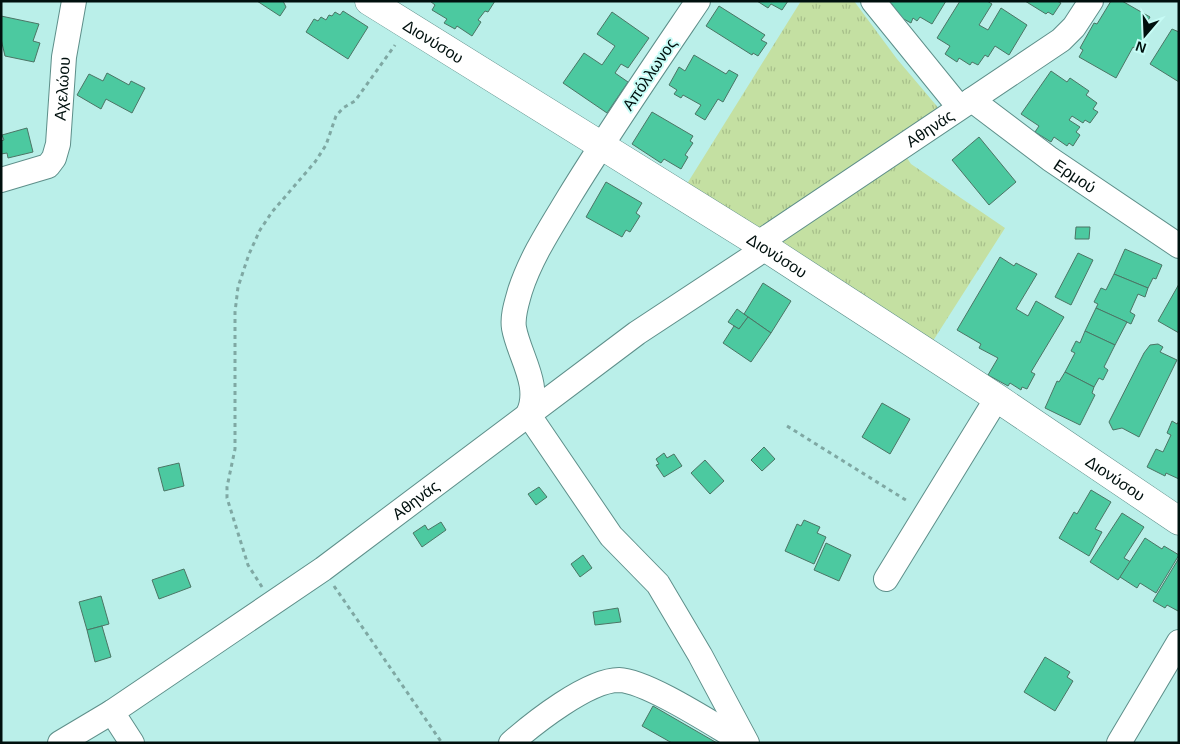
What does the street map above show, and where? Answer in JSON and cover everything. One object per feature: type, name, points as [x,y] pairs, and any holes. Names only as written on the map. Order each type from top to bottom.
[{"type":"street","name":"Αχελώου","points":[[1,180],[48,166],[54,158],[58,144],[64,58],[74,1]]},
{"type":"street","name":"Διονύσου","points":[[369,1],[762,246],[997,398],[1179,521]]},
{"type":"street","name":"Απόλλωνος","points":[[528,414],[532,405],[532,387],[514,327],[514,315],[520,290],[531,262],[600,146],[698,1]]},
{"type":"street","name":"Ερμού","points":[[873,1],[966,104],[1179,246]]},
{"type":"street","name":"Αθηνάς","points":[[60,743],[112,712],[274,600],[323,569],[637,333],[1061,40],[1074,27],[1091,1]]},
{"type":"street","points":[[886,579],[997,398]]},
{"type":"street","points":[[528,414],[617,544],[658,584],[700,655],[746,743]]},
{"type":"street","points":[[1119,743],[1179,642]]},
{"type":"street","points":[[511,743],[536,722],[592,686],[618,680],[642,685],[746,743]]},
{"type":"street","points":[[112,712],[132,743]]},
{"type":"path","points":[[274,600],[255,580],[248,565],[227,498],[227,487],[235,449],[235,312],[238,287],[249,254],[260,230],[272,212],[315,162],[326,145],[336,116],[343,108],[355,101],[408,26]]},
{"type":"path","points":[[787,426],[927,512]]},
{"type":"path","points":[[323,569],[442,743]]},
{"type":"green space","points":[[801,1],[854,1],[897,59],[941,111],[897,143],[911,164],[1005,228],[931,344],[685,187]]},
{"type":"building","points":[[257,1],[283,1],[286,7],[280,16]]},
{"type":"building","points":[[430,1],[495,1],[488,12],[485,11],[478,20],[481,22],[472,36],[457,26],[455,29],[444,23],[447,19],[432,10],[435,5]]},
{"type":"building","points":[[757,1],[788,1],[782,10],[771,4],[768,8]]},
{"type":"building","points":[[891,1],[946,1],[932,24],[920,17],[917,21],[913,18],[911,23],[889,11],[893,5],[890,3]]},
{"type":"building","points":[[960,1],[987,1],[992,4],[979,25],[988,30],[1001,8],[1027,25],[1009,55],[995,46],[988,57],[985,55],[978,65],[972,62],[970,65],[959,58],[957,62],[945,54],[950,46],[937,38]]},
{"type":"building","points":[[1025,1],[1057,1],[1061,3],[1053,15],[1048,12],[1046,14]]},
{"type":"building","points":[[1111,1],[1122,1],[1150,17],[1143,29],[1148,32],[1138,50],[1133,47],[1116,78],[1079,57],[1083,50],[1080,48],[1094,23],[1097,24]]},
{"type":"building","points":[[719,6],[765,35],[761,40],[767,43],[758,56],[753,53],[752,55],[706,26]]},
{"type":"building","points":[[343,11],[368,27],[348,59],[306,32],[314,19],[318,21],[321,17],[326,20],[329,15],[332,16],[335,12],[340,15]]},
{"type":"building","points":[[612,12],[649,38],[628,68],[621,64],[615,73],[628,82],[607,113],[563,83],[584,53],[602,65],[615,46],[597,34]]},
{"type":"building","points":[[1,16],[39,24],[33,41],[40,43],[34,62],[5,56],[1,39]]},
{"type":"building","points":[[1172,29],[1179,32],[1179,82],[1150,64]]},
{"type":"building","points":[[694,55],[726,74],[729,70],[738,75],[723,102],[718,99],[705,120],[695,114],[701,105],[683,95],[681,98],[674,94],[677,90],[669,85],[679,67],[685,71]]},
{"type":"building","points":[[1051,71],[1067,82],[1070,78],[1089,91],[1086,95],[1097,103],[1093,109],[1098,112],[1090,123],[1085,120],[1083,123],[1072,116],[1069,120],[1080,127],[1076,132],[1080,135],[1073,146],[1069,143],[1067,146],[1054,137],[1051,142],[1035,132],[1039,126],[1021,114]]},
{"type":"building","points":[[107,73],[129,85],[131,81],[145,88],[132,113],[106,99],[101,109],[77,95],[89,74],[103,81]]},
{"type":"building","points":[[652,112],[693,136],[690,141],[693,143],[685,155],[688,157],[681,169],[664,159],[661,163],[632,144]]},
{"type":"building","points":[[27,128],[33,152],[8,158],[7,153],[1,154],[1,141],[4,140],[2,135]]},
{"type":"building","points":[[979,137],[1016,182],[989,205],[952,160]]},
{"type":"building","points":[[606,182],[642,203],[636,213],[640,216],[630,232],[626,230],[622,237],[586,217]]},
{"type":"building","points":[[1076,227],[1090,227],[1089,239],[1075,239]]},
{"type":"building","points":[[1125,249],[1162,265],[1156,279],[1153,278],[1148,288],[1114,274]]},
{"type":"building","points":[[1078,253],[1093,260],[1071,305],[1055,297]]},
{"type":"building","points":[[1000,257],[1014,266],[1016,263],[1037,274],[1016,309],[1028,316],[1036,301],[1064,317],[1031,372],[1035,374],[1027,389],[1022,387],[1021,390],[1010,383],[1008,386],[988,375],[998,358],[979,348],[981,344],[957,330]]},
{"type":"building","points":[[1114,274],[1148,288],[1145,297],[1138,294],[1130,312],[1135,315],[1131,324],[1096,308],[1098,304],[1094,302],[1101,288],[1106,290]]},
{"type":"building","points":[[763,283],[791,301],[771,333],[744,314]]},
{"type":"building","points":[[1179,284],[1179,333],[1158,321]]},
{"type":"building","points":[[1096,308],[1127,322],[1115,345],[1085,331]]},
{"type":"building","points":[[737,309],[748,317],[739,329],[728,322]]},
{"type":"building","points":[[748,317],[771,333],[751,362],[723,343],[734,326],[739,329]]},
{"type":"building","points":[[1085,331],[1115,345],[1104,367],[1108,370],[1103,380],[1099,378],[1094,387],[1065,372],[1075,353],[1071,351],[1076,341],[1080,343]]},
{"type":"building","points":[[1158,344],[1163,347],[1160,352],[1177,360],[1139,437],[1122,428],[1113,430],[1109,422],[1144,353],[1150,345]]},
{"type":"building","points":[[1065,372],[1094,387],[1092,393],[1095,395],[1080,425],[1045,408],[1057,381],[1059,382]]},
{"type":"building","points":[[882,403],[910,419],[890,454],[862,437]]},
{"type":"building","points":[[1172,421],[1177,424],[1179,421],[1179,479],[1166,473],[1165,476],[1147,467],[1156,449],[1163,452],[1171,435],[1167,433]]},
{"type":"building","points":[[764,447],[775,459],[762,471],[751,460]]},
{"type":"building","points":[[664,453],[667,458],[674,454],[682,466],[664,477],[656,465],[659,464],[656,459]]},
{"type":"building","points":[[705,460],[724,481],[710,494],[691,473]]},
{"type":"building","points":[[179,463],[184,486],[164,491],[158,468]]},
{"type":"building","points":[[539,487],[547,497],[536,505],[528,494]]},
{"type":"building","points":[[1091,490],[1111,502],[1095,529],[1102,532],[1089,556],[1059,538],[1074,512],[1077,514]]},
{"type":"building","points":[[1122,513],[1144,527],[1124,558],[1131,562],[1118,580],[1090,562]]},
{"type":"building","points":[[804,520],[820,527],[817,533],[826,537],[814,564],[785,551],[797,524],[801,526]]},
{"type":"building","points":[[441,522],[446,530],[422,547],[413,533],[425,525],[428,530]]},
{"type":"building","points":[[1145,538],[1162,549],[1164,546],[1179,555],[1156,593],[1140,583],[1137,588],[1120,577]]},
{"type":"building","points":[[826,543],[851,555],[839,581],[814,570]]},
{"type":"building","points":[[583,555],[592,568],[580,577],[571,564]]},
{"type":"building","points":[[1179,558],[1178,611],[1167,605],[1165,608],[1153,601]]},
{"type":"building","points":[[184,569],[191,587],[159,599],[152,580]]},
{"type":"building","points":[[101,596],[109,624],[87,630],[79,602]]},
{"type":"building","points":[[618,608],[621,622],[595,625],[593,612]]},
{"type":"building","points":[[102,626],[111,657],[95,662],[87,630]]},
{"type":"building","points":[[1045,657],[1070,672],[1067,677],[1073,681],[1055,711],[1024,692]]},
{"type":"building","points":[[653,706],[717,743],[672,743],[642,726]]}]
